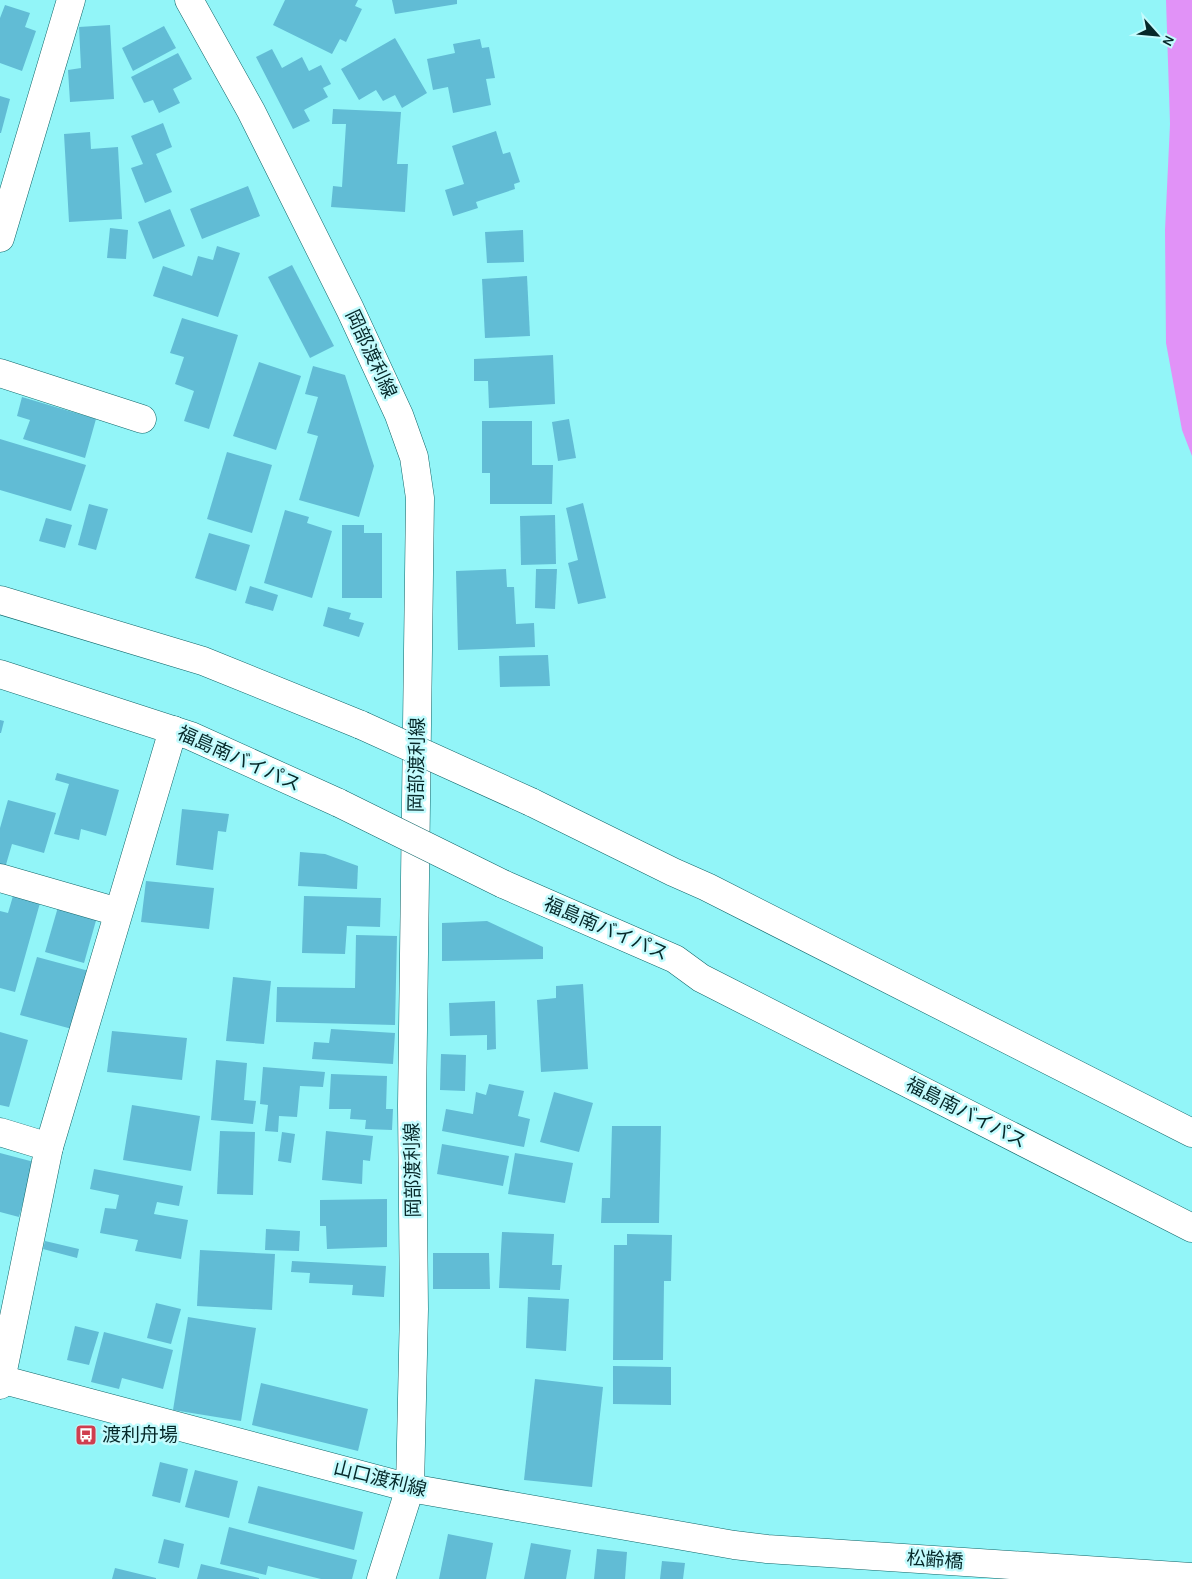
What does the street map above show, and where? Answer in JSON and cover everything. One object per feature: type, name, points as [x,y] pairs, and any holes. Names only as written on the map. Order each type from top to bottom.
[{"type":"main road","points":[[0,238],[71,0]]},
{"type":"main road","name":"岡部渡利線","points":[[189,0],[251,111],[350,309],[399,415],[414,457],[420,498],[412,1106],[414,1309],[410,1488],[381,1579]]},
{"type":"main road","points":[[0,374],[142,419]]},
{"type":"main road","points":[[0,600],[203,661],[361,725],[531,802],[707,887],[1192,1133]]},
{"type":"main road","name":"福島南バイパス","points":[[0,674],[191,736],[339,804],[503,884],[675,958],[701,978],[1192,1228]]},
{"type":"main road","points":[[0,1381],[49,1147],[172,730]]},
{"type":"main road","points":[[0,878],[118,912]]},
{"type":"main road","points":[[0,1132],[49,1147]]},
{"type":"main road","name":"山口渡利線","points":[[0,1381],[410,1488],[767,1550]]},
{"type":"main road","name":"松齢橋","points":[[767,1550],[1192,1577]]},
{"type":"shaded area","points":[[1166,0],[1192,0],[1192,456],[1182,430],[1166,343],[1165,230],[1170,124]]},
{"type":"building","points":[[285,0],[358,0],[355,6],[362,9],[346,42],[340,39],[332,54],[273,25]]},
{"type":"building","points":[[392,0],[457,0],[457,4],[395,14]]},
{"type":"building","points":[[5,5],[30,13],[25,27],[36,31],[22,71],[0,63],[0,18]]},
{"type":"building","points":[[110,25],[114,99],[70,102],[68,70],[81,68],[79,27]]},
{"type":"building","points":[[164,26],[176,48],[133,71],[122,48]]},
{"type":"building","points":[[395,38],[427,93],[402,108],[395,95],[383,101],[376,90],[359,100],[341,69]]},
{"type":"building","points":[[480,39],[482,48],[489,47],[495,78],[486,79],[491,105],[453,113],[448,87],[433,90],[427,59],[455,53],[453,44]]},
{"type":"building","points":[[272,49],[282,68],[302,57],[309,71],[321,65],[331,84],[323,88],[328,97],[304,110],[310,121],[293,129],[256,57]]},
{"type":"building","points":[[178,53],[192,79],[173,89],[180,103],[159,113],[153,100],[144,103],[131,77]]},
{"type":"building","points":[[0,96],[10,99],[1,133],[0,133]]},
{"type":"building","points":[[333,109],[401,112],[397,164],[408,164],[405,212],[331,207],[333,186],[342,187],[346,124],[332,124]]},
{"type":"building","points":[[163,123],[172,147],[156,154],[172,192],[145,203],[131,168],[143,164],[131,136]]},
{"type":"building","points":[[496,131],[503,154],[510,152],[520,182],[514,184],[515,189],[476,202],[478,208],[453,216],[445,190],[464,184],[452,146]]},
{"type":"building","points":[[90,132],[91,149],[118,147],[122,219],[69,222],[64,134]]},
{"type":"building","points":[[248,186],[260,216],[202,239],[190,209]]},
{"type":"building","points":[[170,209],[185,246],[153,259],[138,222]]},
{"type":"building","points":[[110,228],[128,230],[126,259],[107,258]]},
{"type":"building","points":[[523,230],[524,262],[487,263],[485,232]]},
{"type":"building","points":[[217,246],[240,253],[218,317],[153,296],[163,266],[192,276],[198,256],[213,260]]},
{"type":"building","points":[[292,265],[334,346],[310,358],[268,277]]},
{"type":"building","points":[[527,276],[530,336],[485,338],[482,279]]},
{"type":"building","points":[[182,318],[238,335],[209,429],[184,421],[194,391],[175,384],[184,357],[170,353]]},
{"type":"building","points":[[553,355],[555,404],[489,408],[488,381],[474,381],[474,359]]},
{"type":"building","points":[[259,362],[301,376],[276,450],[233,436]]},
{"type":"building","points":[[313,366],[345,375],[374,466],[359,517],[299,500],[318,436],[307,433],[318,397],[305,394]]},
{"type":"building","points":[[22,397],[96,419],[85,458],[23,439],[30,420],[17,416]]},
{"type":"building","points":[[569,419],[576,458],[558,461],[552,422]]},
{"type":"building","points":[[482,421],[532,421],[532,465],[553,465],[552,504],[490,504],[490,473],[482,473]]},
{"type":"building","points":[[0,439],[86,465],[71,511],[0,490]]},
{"type":"building","points":[[227,452],[272,465],[252,533],[207,519]]},
{"type":"building","points":[[583,503],[606,598],[578,604],[568,563],[578,560],[566,508]]},
{"type":"building","points":[[89,504],[108,509],[96,550],[78,545]]},
{"type":"building","points":[[285,510],[309,517],[307,523],[332,531],[312,598],[264,583]]},
{"type":"building","points":[[555,515],[556,564],[521,565],[520,516]]},
{"type":"building","points":[[46,518],[72,525],[65,548],[39,541]]},
{"type":"building","points":[[342,525],[364,525],[364,533],[382,533],[382,598],[342,598]]},
{"type":"building","points":[[209,533],[250,545],[236,591],[195,578]]},
{"type":"building","points":[[506,569],[507,587],[514,587],[516,624],[534,623],[535,647],[458,650],[456,571]]},
{"type":"building","points":[[536,569],[557,569],[555,609],[535,608]]},
{"type":"building","points":[[250,586],[278,595],[273,611],[245,603]]},
{"type":"building","points":[[328,607],[351,613],[349,619],[364,623],[359,637],[323,626]]},
{"type":"building","points":[[548,655],[550,686],[500,687],[499,656]]},
{"type":"building","points":[[0,720],[4,721],[1,733],[0,733]]},
{"type":"building","points":[[57,773],[119,790],[106,836],[81,829],[79,840],[54,834],[69,784],[55,780]]},
{"type":"building","points":[[8,800],[56,813],[44,853],[12,844],[5,868],[0,867],[0,828]]},
{"type":"building","points":[[182,809],[229,814],[226,832],[218,831],[213,870],[176,865]]},
{"type":"building","points":[[300,852],[325,854],[358,866],[357,889],[298,886]]},
{"type":"building","points":[[146,881],[214,888],[209,929],[141,922]]},
{"type":"building","points":[[13,896],[40,903],[15,992],[0,988],[0,911],[8,913]]},
{"type":"building","points":[[304,896],[381,898],[380,927],[347,926],[345,954],[302,953]]},
{"type":"building","points":[[58,907],[97,917],[84,963],[45,952]]},
{"type":"building","points":[[487,921],[543,947],[543,959],[442,961],[442,923]]},
{"type":"building","points":[[356,935],[397,936],[395,1025],[276,1022],[277,987],[355,988]]},
{"type":"building","points":[[37,957],[89,971],[72,1029],[20,1015]]},
{"type":"building","points":[[233,977],[271,981],[264,1044],[226,1041]]},
{"type":"building","points":[[583,984],[588,1069],[541,1072],[537,1000],[556,998],[556,986]]},
{"type":"building","points":[[495,1001],[496,1049],[487,1050],[487,1035],[450,1036],[449,1003]]},
{"type":"building","points":[[331,1029],[395,1033],[393,1064],[312,1059],[314,1042],[329,1043]]},
{"type":"building","points":[[112,1031],[187,1038],[182,1080],[107,1072]]},
{"type":"building","points":[[0,1032],[28,1040],[9,1107],[0,1105]]},
{"type":"building","points":[[441,1054],[466,1055],[465,1091],[440,1090]]},
{"type":"building","points":[[216,1060],[247,1063],[244,1100],[256,1101],[253,1124],[211,1120]]},
{"type":"building","points":[[263,1067],[325,1072],[323,1087],[300,1086],[297,1117],[279,1116],[278,1132],[265,1131],[268,1105],[260,1104]]},
{"type":"building","points":[[331,1074],[387,1076],[386,1109],[393,1109],[392,1130],[365,1129],[366,1120],[350,1119],[351,1109],[329,1109]]},
{"type":"building","points":[[489,1084],[524,1091],[518,1116],[530,1119],[524,1147],[442,1131],[446,1109],[473,1114],[476,1092],[486,1095]]},
{"type":"building","points":[[554,1092],[593,1103],[579,1152],[540,1142]]},
{"type":"building","points":[[132,1105],[200,1116],[191,1171],[123,1160]]},
{"type":"building","points":[[612,1126],[661,1126],[659,1223],[601,1223],[602,1198],[610,1198]]},
{"type":"building","points":[[220,1131],[255,1132],[253,1195],[217,1194]]},
{"type":"building","points":[[326,1131],[373,1136],[370,1161],[363,1160],[362,1184],[322,1180]]},
{"type":"building","points":[[282,1132],[295,1134],[291,1163],[278,1161]]},
{"type":"building","points":[[442,1144],[509,1156],[503,1186],[437,1174]]},
{"type":"building","points":[[0,1153],[34,1162],[19,1217],[0,1212]]},
{"type":"building","points":[[515,1153],[573,1163],[565,1203],[508,1194]]},
{"type":"building","points":[[94,1169],[183,1186],[179,1206],[157,1202],[154,1214],[188,1220],[181,1259],[135,1251],[138,1240],[100,1233],[105,1208],[116,1209],[119,1195],[90,1189]]},
{"type":"building","points":[[387,1199],[387,1247],[327,1249],[326,1226],[320,1226],[320,1200]]},
{"type":"building","points":[[266,1229],[300,1231],[299,1251],[265,1250]]},
{"type":"building","points":[[502,1232],[554,1234],[552,1265],[562,1265],[560,1290],[499,1288]]},
{"type":"building","points":[[627,1234],[672,1235],[671,1281],[664,1281],[663,1360],[613,1360],[614,1245],[627,1245]]},
{"type":"building","points":[[45,1241],[79,1249],[77,1258],[43,1249]]},
{"type":"building","points":[[200,1250],[275,1254],[272,1310],[197,1306]]},
{"type":"building","points":[[433,1253],[489,1253],[490,1289],[433,1289]]},
{"type":"building","points":[[292,1261],[386,1266],[384,1297],[352,1295],[353,1285],[309,1283],[310,1273],[291,1272]]},
{"type":"building","points":[[528,1297],[569,1299],[566,1351],[526,1348]]},
{"type":"building","points":[[156,1303],[181,1309],[171,1344],[147,1338]]},
{"type":"building","points":[[188,1317],[256,1328],[241,1421],[173,1410]]},
{"type":"building","points":[[75,1326],[99,1332],[89,1365],[67,1360]]},
{"type":"building","points":[[104,1332],[173,1350],[163,1389],[122,1378],[119,1389],[91,1382]]},
{"type":"building","points":[[613,1366],[671,1367],[671,1405],[613,1404]]},
{"type":"building","points":[[535,1379],[603,1387],[592,1487],[524,1480]]},
{"type":"building","points":[[261,1383],[368,1409],[358,1451],[252,1425]]},
{"type":"building","points":[[160,1462],[188,1469],[180,1503],[152,1496]]},
{"type":"building","points":[[195,1470],[238,1481],[229,1518],[185,1507]]},
{"type":"building","points":[[258,1486],[363,1512],[354,1550],[248,1523]]},
{"type":"building","points":[[229,1527],[357,1560],[352,1579],[321,1579],[268,1566],[266,1575],[220,1564]]},
{"type":"building","points":[[448,1534],[493,1543],[486,1579],[439,1579]]},
{"type":"building","points":[[164,1539],[184,1544],[179,1568],[158,1563]]},
{"type":"building","points":[[531,1543],[571,1550],[566,1579],[524,1579]]},
{"type":"building","points":[[597,1549],[627,1552],[625,1579],[594,1579]]},
{"type":"building","points":[[662,1561],[685,1563],[683,1579],[660,1579]]},
{"type":"building","points":[[201,1564],[259,1578],[259,1579],[197,1579]]},
{"type":"building","points":[[115,1568],[156,1578],[156,1579],[112,1579]]},
{"type":"place","name":"渡利舟場","points":[[86,1435]]}]
